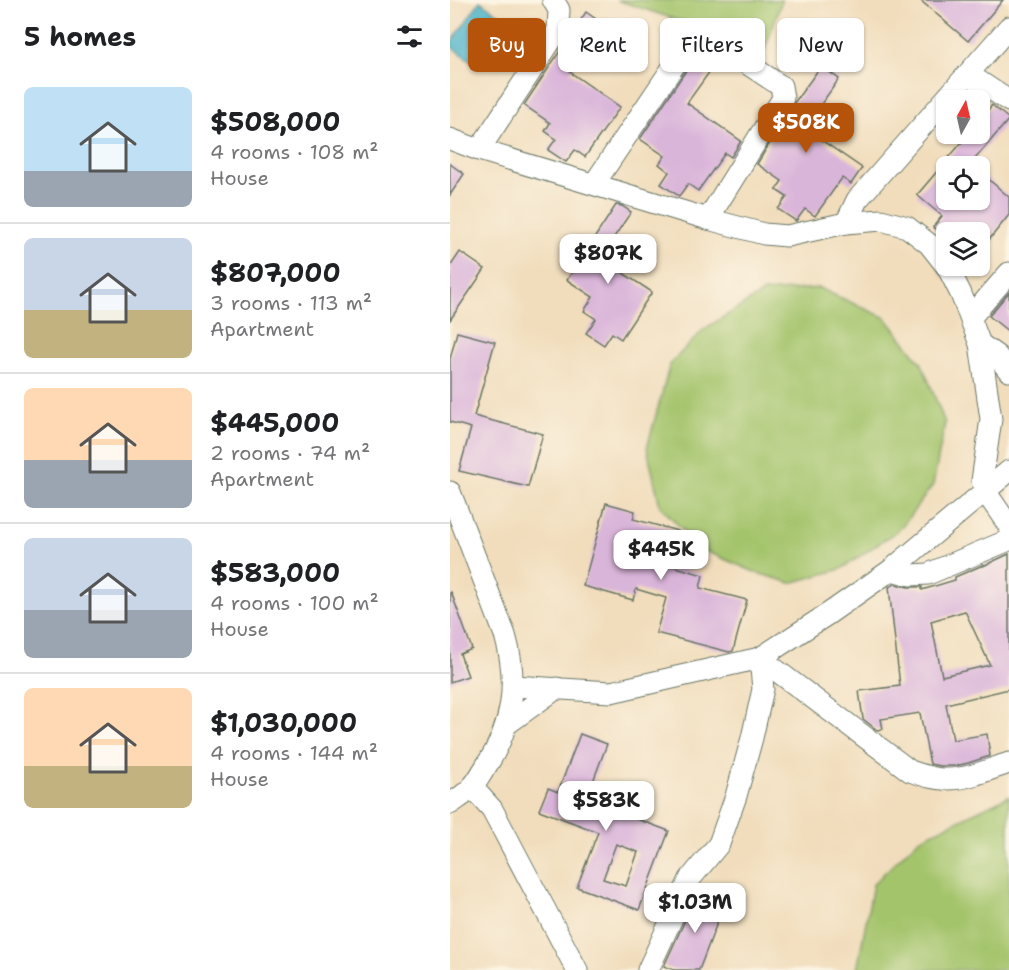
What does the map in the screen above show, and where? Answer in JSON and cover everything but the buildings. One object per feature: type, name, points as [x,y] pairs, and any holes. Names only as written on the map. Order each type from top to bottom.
[{"type":"lane","points":[[479,150],[558,30],[559,10],[553,0]]},
{"type":"lane","points":[[846,223],[856,200],[1009,27]]},
{"type":"lane","points":[[594,184],[692,39],[707,37],[781,86],[783,98],[708,219]]},
{"type":"lane","points":[[968,74],[1009,100]]},
{"type":"lane","points":[[450,139],[479,150],[764,234],[787,236],[846,223],[881,220],[907,227],[929,244],[948,268],[971,317],[980,345],[991,419],[982,481],[985,491],[1009,526]]},
{"type":"lane","points":[[971,317],[1009,273]]},
{"type":"lane","points":[[980,345],[997,356],[1009,371]]},
{"type":"lane","points":[[513,686],[610,692],[760,658],[891,570],[1009,471]]},
{"type":"lane","points":[[450,492],[505,635],[510,653],[513,686],[507,724],[496,751],[472,787],[450,804]]},
{"type":"lane","points":[[891,570],[911,574],[928,574],[1009,540]]},
{"type":"lane","points":[[760,658],[910,771],[928,777],[948,779],[970,776],[1009,763]]},
{"type":"lane","points":[[648,970],[690,879],[719,844],[736,796],[763,689],[760,658]]},
{"type":"lane","points":[[507,724],[557,688]]},
{"type":"lane","points":[[472,787],[492,809],[577,970]]},
{"type":"green space","points":[[617,0],[782,0],[765,49],[765,18],[671,18]]},
{"type":"green space","points":[[819,288],[886,318],[922,364],[945,423],[933,485],[900,529],[841,569],[791,583],[757,573],[701,549],[660,506],[647,448],[670,364],[704,329],[764,292]]},
{"type":"green space","points":[[1009,796],[1009,970],[857,970],[873,884],[919,839]]},
{"type":"water","points":[[480,1],[502,16],[501,18],[468,18]]},
{"type":"water","points":[[468,18],[468,59],[450,44]]}]
